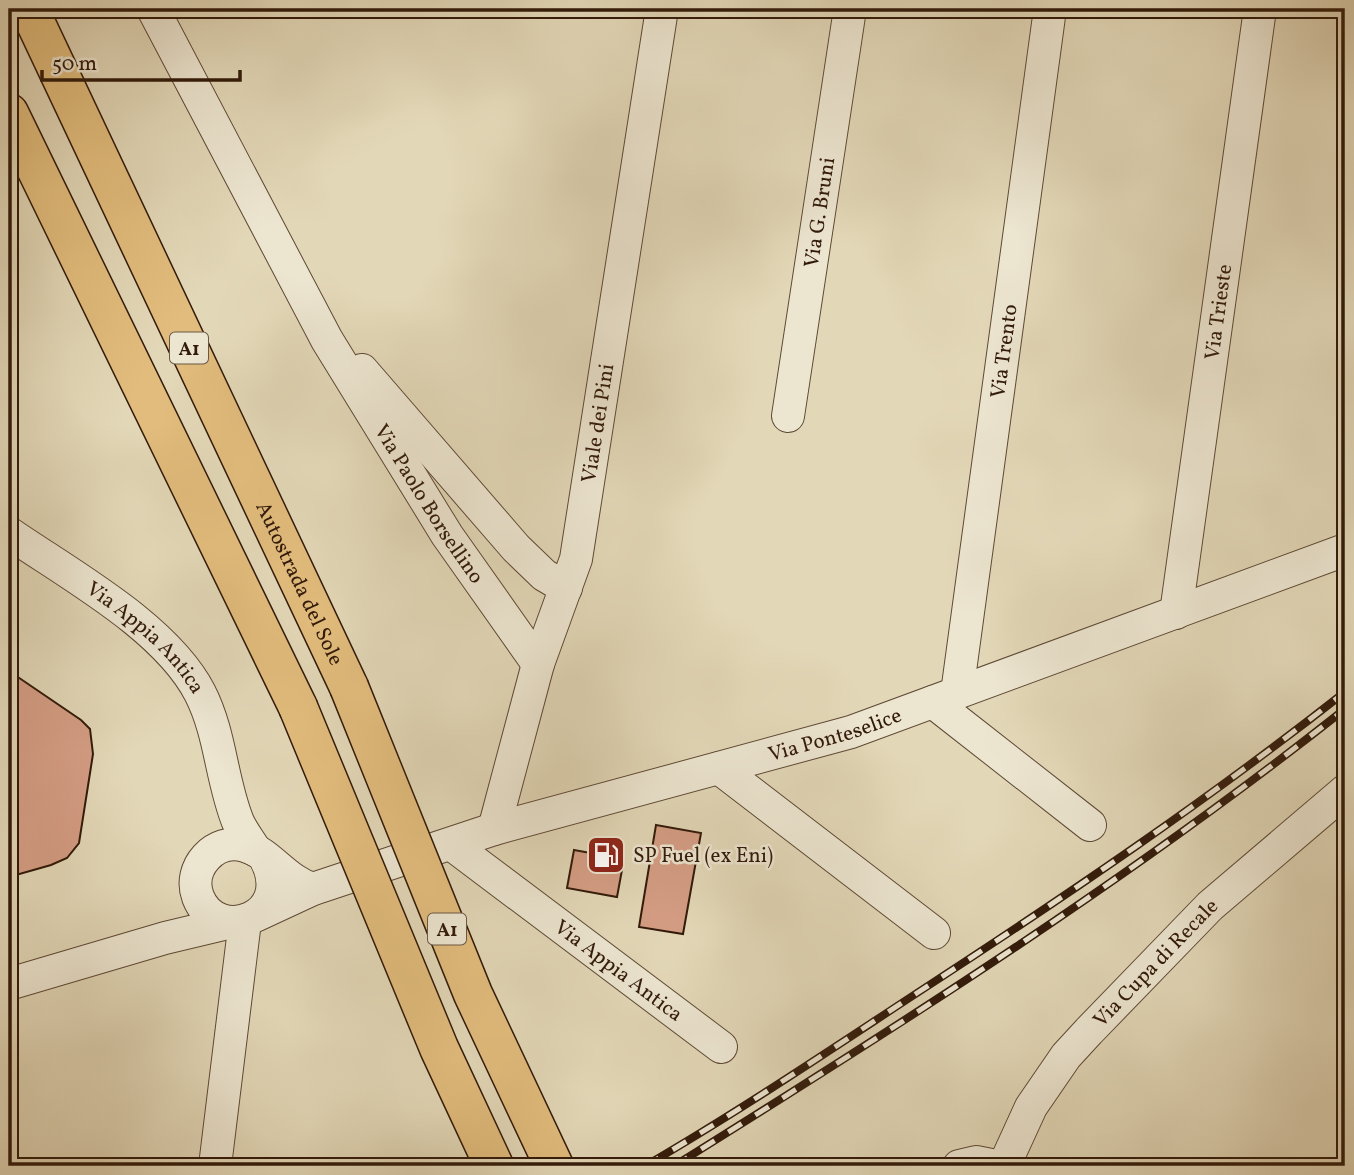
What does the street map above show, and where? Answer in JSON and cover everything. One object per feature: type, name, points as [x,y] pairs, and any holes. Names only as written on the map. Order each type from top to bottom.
[{"type":"highway","name":"Autostrada del Sole","points":[[29,9],[349,687],[473,994],[554,1166]]},
{"type":"highway","name":"A1","points":[[9,113],[298,706],[439,1048],[494,1166]]},
{"type":"street","name":"Via Paolo Borsellino","points":[[153,9],[327,340],[447,535],[538,664]]},
{"type":"street","name":"Viale dei Pini","points":[[494,829],[538,664],[576,558],[662,9]]},
{"type":"street","name":"Via G. Bruni","points":[[788,416],[850,9]]},
{"type":"street","name":"Via Trento","points":[[945,697],[1050,9]]},
{"type":"street","name":"Via Trieste","points":[[1176,613],[1260,9]]},
{"type":"street","name":"Via Paolo Borsellino","points":[[327,340],[364,372],[516,548],[544,575],[566,588]]},
{"type":"street","name":"Via Appia Antica","points":[[9,533],[143,625],[177,659],[200,693],[217,736],[239,823],[260,854]]},
{"type":"street","name":"Via Ponteselice","points":[[9,984],[164,937],[245,919],[322,886],[494,829],[851,732],[1345,550]]},
{"type":"street","points":[[945,697],[1090,825]]},
{"type":"street","points":[[719,768],[934,933]]},
{"type":"street","name":"Via Appia Antica","points":[[201,867],[218,834],[224,813],[227,783]]},
{"type":"street","name":"Via Cupa di Recale","points":[[1004,1166],[1031,1107],[1066,1056],[1210,906],[1345,791]]},
{"type":"street","points":[[164,937],[184,907],[201,867],[217,848],[229,844],[242,845],[260,854],[302,886],[322,886]]},
{"type":"street","name":"Via Appia Antica","points":[[451,844],[721,1047]]},
{"type":"street","points":[[201,867],[196,891],[200,903],[220,919],[245,919],[266,906],[272,895],[274,882],[271,870],[260,854]]},
{"type":"street","points":[[215,1166],[245,919]]},
{"type":"street","points":[[959,1166],[976,1161],[996,1166]]},
{"type":"building","points":[[9,671],[81,720],[90,729],[93,754],[79,843],[67,858],[9,877]]},
{"type":"building","points":[[656,825],[701,833],[683,934],[639,927]]},
{"type":"building","points":[[574,850],[624,859],[617,897],[567,888]]},
{"type":"railway","points":[[645,1166],[782,1081],[1080,884],[1188,810],[1345,692]]},
{"type":"railway","points":[[674,1166],[931,1003],[1100,890],[1265,771],[1345,709]]},
{"type":"place","name":"SP Fuel (ex Eni)","points":[[606,855]]}]
